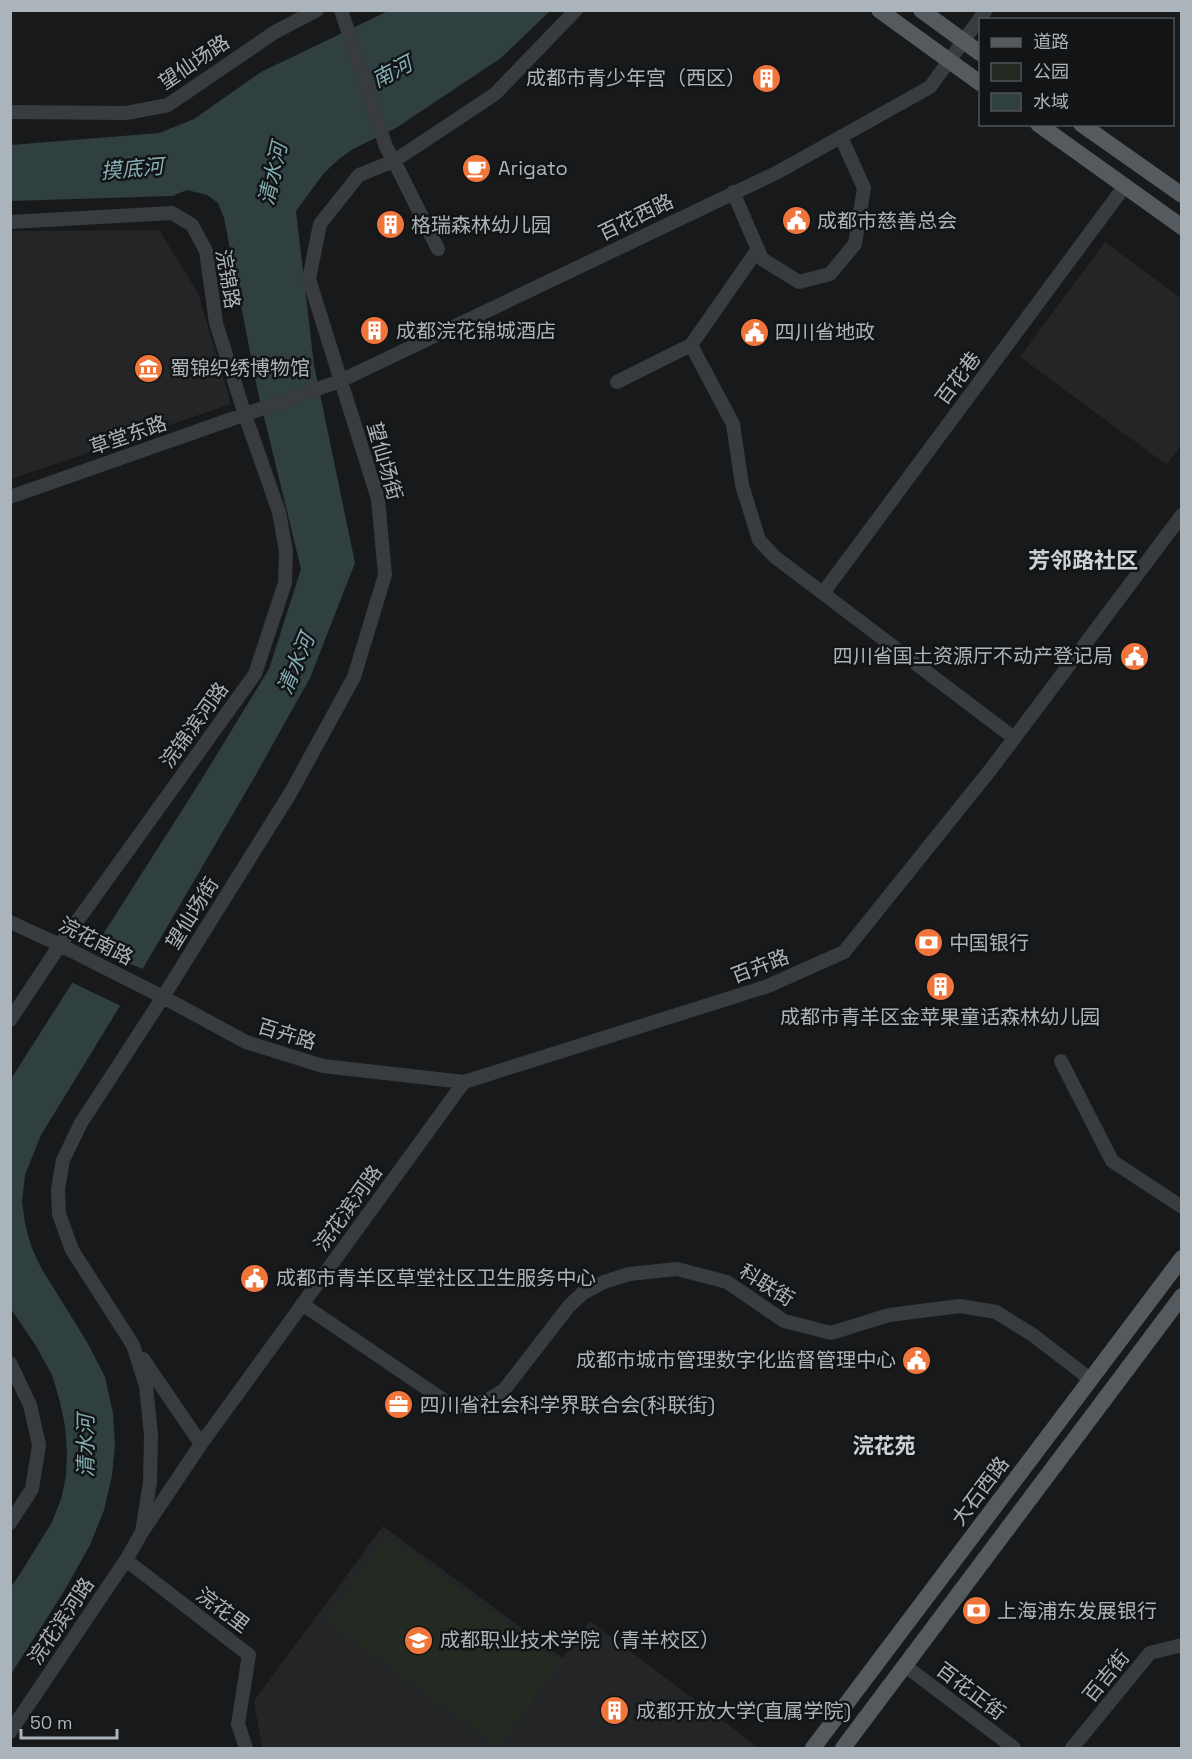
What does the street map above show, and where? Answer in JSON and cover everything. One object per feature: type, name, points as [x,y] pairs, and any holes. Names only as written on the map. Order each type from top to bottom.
[{"type":"main road","points":[[879,10],[979,82]]},
{"type":"main road","points":[[921,10],[979,52]]},
{"type":"main road","points":[[1041,126],[1182,227]]},
{"type":"main road","points":[[1084,126],[1182,195]]},
{"type":"main road","name":"大石西路","points":[[813,1749],[1182,1258]]},
{"type":"main road","points":[[843,1749],[1182,1296]]},
{"type":"street","name":"望仙场路","points":[[10,112],[126,113],[168,105],[275,32],[317,10]]},
{"type":"street","points":[[341,10],[386,147],[438,249]]},
{"type":"street","name":"望仙场街","points":[[163,997],[291,792],[354,677],[385,575],[378,499],[309,279],[320,224],[359,175],[394,161],[495,94],[576,10]]},
{"type":"street","name":"百花西路","points":[[259,410],[340,381],[778,172],[930,87],[979,20]]},
{"type":"street","points":[[733,192],[762,259],[799,282],[830,274],[855,244],[864,188],[841,137]]},
{"type":"street","name":"百花巷","points":[[823,593],[1124,187]]},
{"type":"street","name":"浣锦路","points":[[10,222],[172,213],[192,225],[206,250],[216,323],[245,415]]},
{"type":"street","points":[[617,382],[692,345],[758,249]]},
{"type":"street","points":[[692,345],[733,424],[742,485],[759,540],[775,557],[1014,738]]},
{"type":"street","name":"草堂东路","points":[[10,497],[259,410]]},
{"type":"street","name":"浣锦滨河路","points":[[10,1020],[60,945],[255,674],[285,583],[286,551],[279,512],[245,415]]},
{"type":"street","name":"百卉路","points":[[163,997],[246,1042],[323,1066],[464,1082],[768,986],[844,952],[1014,738],[1182,515]]},
{"type":"street","name":"浣花南路","points":[[10,922],[163,997]]},
{"type":"street","name":"浣花滨河路","points":[[163,997],[81,1123],[63,1160],[58,1189],[59,1214],[72,1250],[133,1345],[201,1444]]},
{"type":"street","points":[[1061,1061],[1112,1161],[1182,1207]]},
{"type":"street","name":"浣花滨河路","points":[[10,1732],[201,1444],[464,1082]]},
{"type":"street","name":"科联街","points":[[302,1304],[445,1401],[458,1406],[488,1400],[504,1389],[569,1306],[583,1293],[604,1282],[629,1274],[677,1269],[727,1282],[784,1321],[831,1333],[889,1315],[960,1306],[996,1312],[1033,1335],[1090,1379]]},
{"type":"street","name":"浣花滨河路","points":[[133,1345],[146,1386],[150,1435],[150,1482],[142,1532]]},
{"type":"street","points":[[10,1363],[30,1405],[39,1445],[32,1488],[10,1523]]},
{"type":"street","name":"浣花里","points":[[126,1560],[249,1655],[238,1724],[246,1749]]},
{"type":"street","name":"百吉街","points":[[1072,1749],[1150,1653],[1182,1645]]},
{"type":"street","name":"百花正街","points":[[904,1665],[1014,1749]]},
{"type":"shaded area","points":[[159,230],[198,293],[231,404],[11,479],[11,231]]},
{"type":"shaded area","points":[[1105,242],[1181,298],[1181,445],[1167,465],[1020,357]]},
{"type":"shaded area","name":"成都职业技术学院（青羊校区）","points":[[383,1526],[563,1658],[590,1621],[759,1748],[262,1748],[254,1701]]},
{"type":"green space","points":[[387,1536],[560,1662],[499,1746],[326,1620]]},
{"type":"water","points":[[388,11],[550,11],[501,58],[396,128],[353,149],[339,159],[324,173],[296,211],[314,365],[355,563],[310,678],[142,970],[41,1135],[25,1175],[22,1202],[31,1246],[40,1266],[87,1342],[105,1377],[113,1413],[115,1444],[112,1476],[104,1510],[90,1545],[63,1593],[11,1674],[11,1587],[52,1522],[61,1499],[66,1476],[67,1452],[65,1426],[52,1375],[11,1309],[11,1079],[269,669],[301,569],[257,388],[224,218],[218,203],[207,195],[187,190],[172,196],[11,201],[11,145],[159,133],[194,119],[261,72]]},
{"type":"pier","points":[[91,947],[145,970],[123,1007],[69,981]]},
{"type":"place","name":"成都市青少年宫（西区）","points":[[767,78]]},
{"type":"place","name":"Arigato","points":[[477,168]]},
{"type":"place","name":"成都市慈善总会","points":[[796,221]]},
{"type":"place","name":"格瑞森林幼儿园","points":[[390,225]]},
{"type":"place","name":"成都浣花锦城酒店","points":[[375,331]]},
{"type":"place","name":"四川省地政","points":[[754,332]]},
{"type":"place","name":"蜀锦织绣博物馆","points":[[149,368]]},
{"type":"place","name":"四川省国土资源厅不动产登记局","points":[[1134,656]]},
{"type":"place","name":"中国银行","points":[[928,943]]},
{"type":"place","name":"成都市青羊区金苹果童话森林幼儿园","points":[[940,986]]},
{"type":"place","name":"成都市青羊区草堂社区卫生服务中心","points":[[255,1278]]},
{"type":"place","name":"成都市城市管理数字化监督管理中心","points":[[917,1360]]},
{"type":"place","name":"四川省社会科学界联合会(科联街)","points":[[399,1405]]},
{"type":"place","name":"上海浦东发展银行","points":[[976,1611]]},
{"type":"place","name":"成都职业技术学院（青羊校区）","points":[[419,1640]]},
{"type":"place","name":"成都开放大学(直属学院)","points":[[615,1711]]},
{"type":"district","name":"芳邻路社区","points":[[1083,560]]},
{"type":"district","name":"浣花苑","points":[[884,1446]]},
{"type":"water label","name":"南河","points":[[392,72]]},
{"type":"water label","name":"摸底河","points":[[132,169]]},
{"type":"water label","name":"清水河","points":[[273,174]]},
{"type":"water label","name":"清水河","points":[[296,664]]},
{"type":"water label","name":"清水河","points":[[86,1446]]}]
